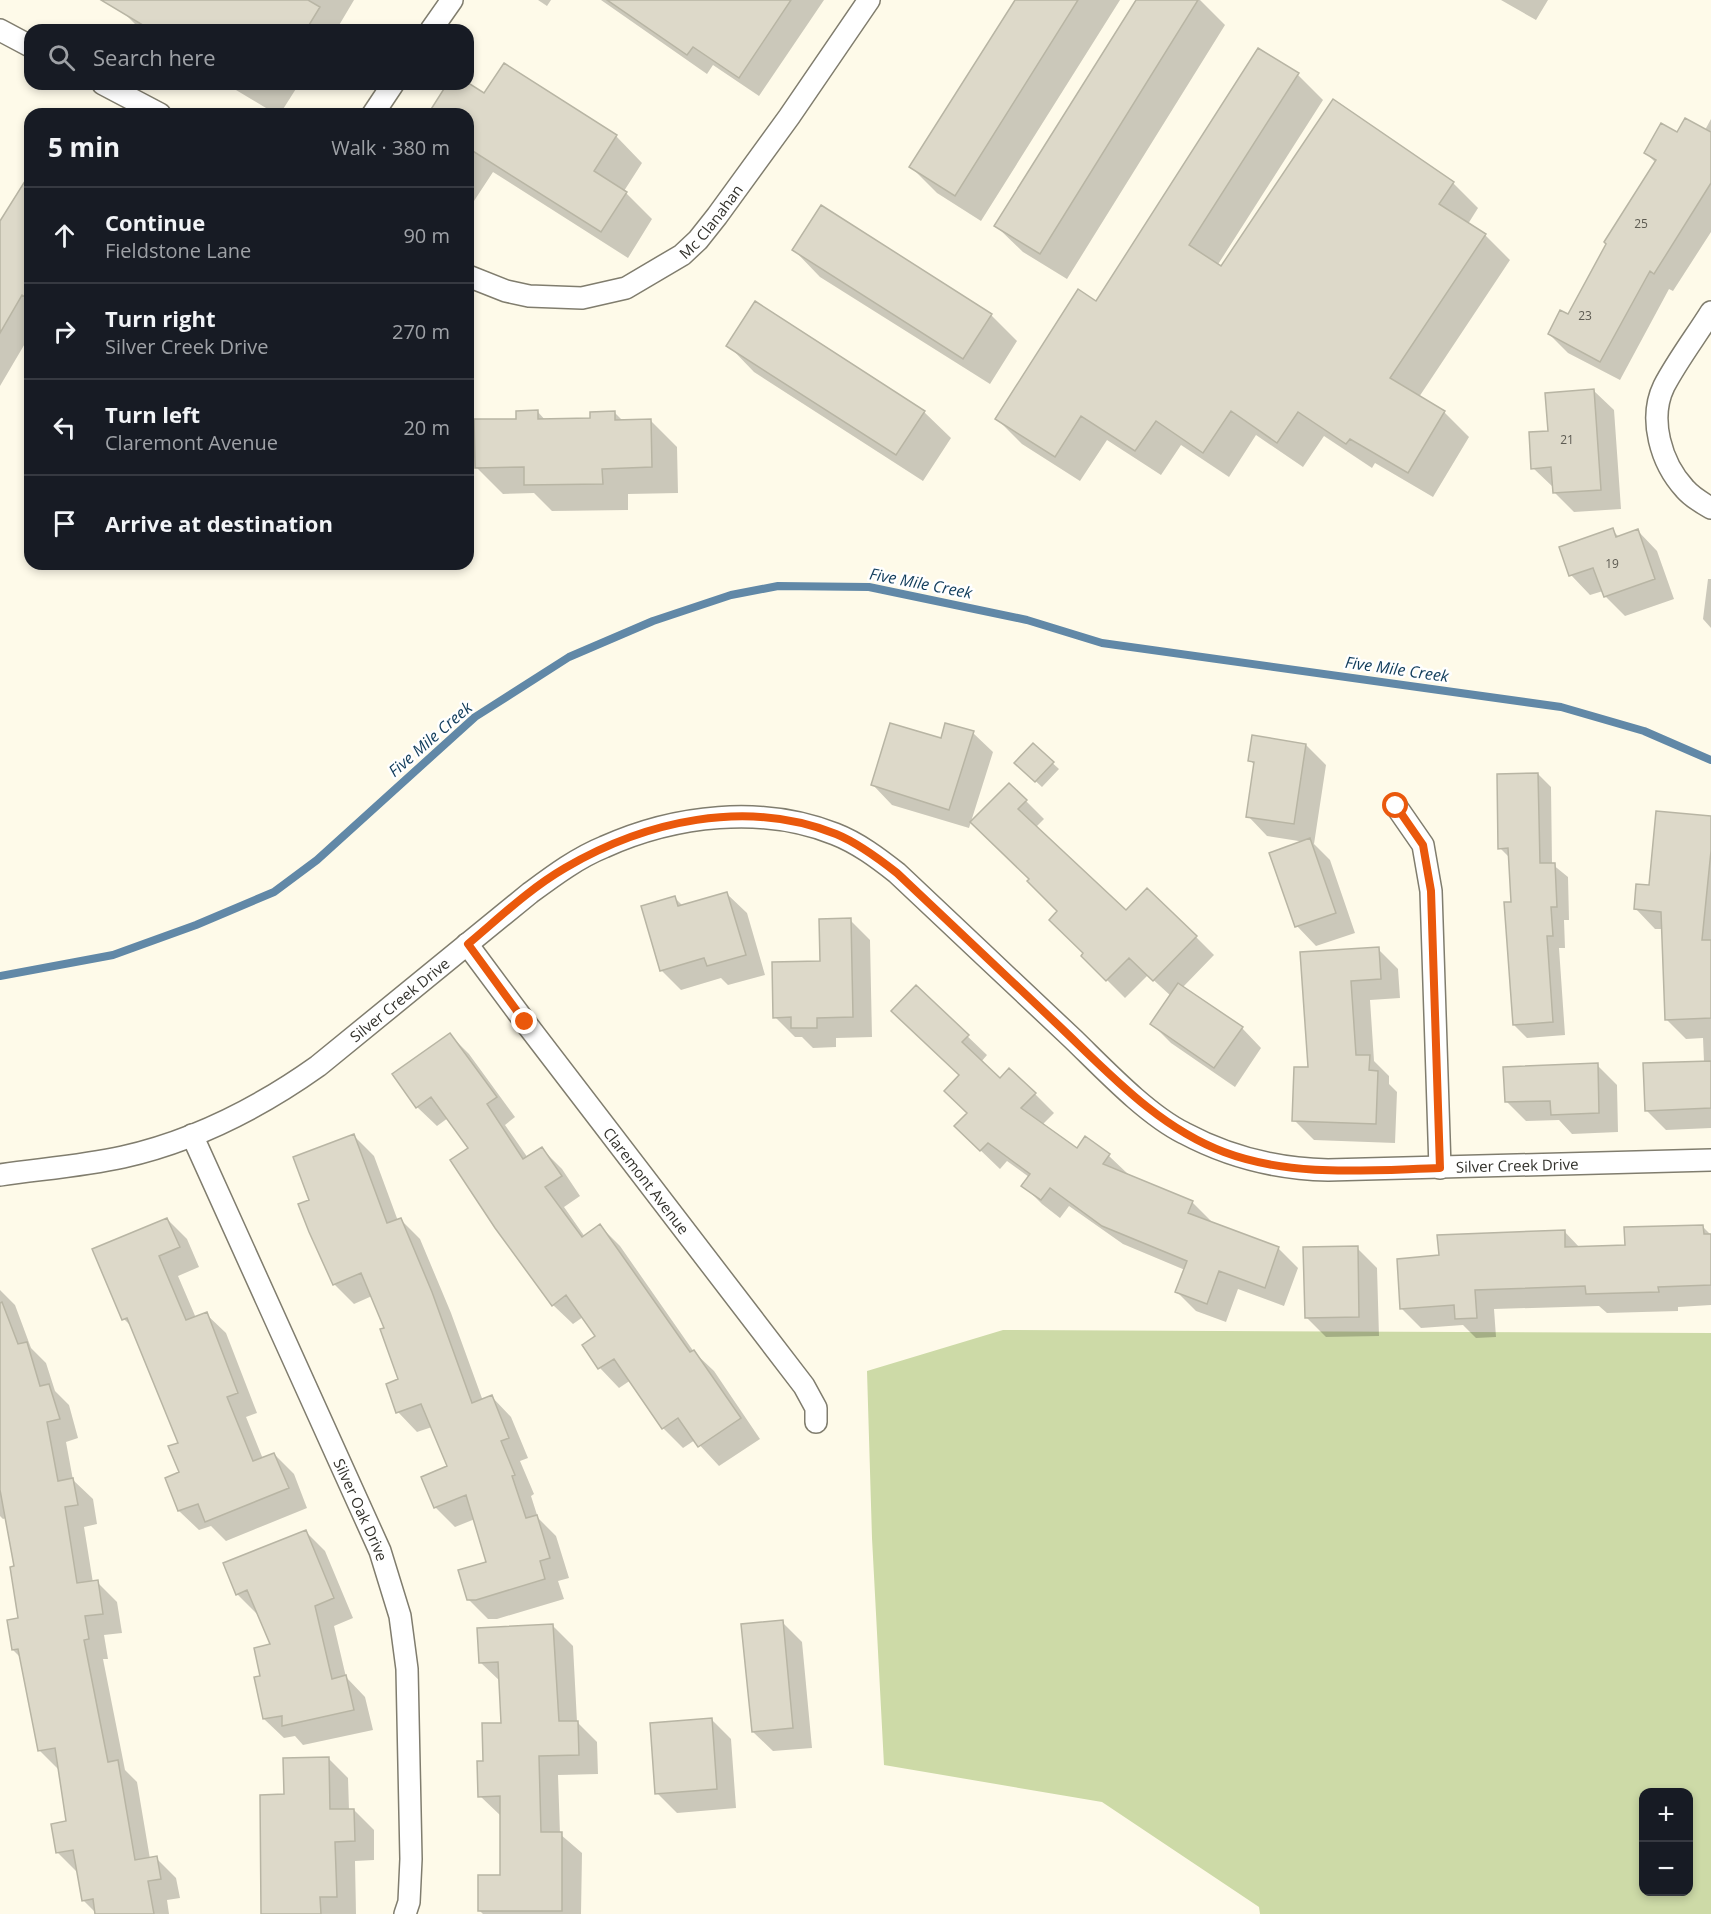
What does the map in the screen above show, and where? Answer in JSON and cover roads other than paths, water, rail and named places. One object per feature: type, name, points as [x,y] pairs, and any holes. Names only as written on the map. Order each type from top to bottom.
[{"type":"street","points":[[435,24],[452,0]]},
{"type":"street","name":"Mc Clanahan","points":[[474,278],[517,294],[582,298],[626,288],[682,255],[698,240],[717,216],[789,117],[869,0]]},
{"type":"street","points":[[0,30],[24,43]]},
{"type":"street","points":[[114,90],[149,108]]},
{"type":"street","points":[[377,108],[389,90]]},
{"type":"street","points":[[1711,312],[1663,388],[1657,414],[1660,444],[1668,465],[1685,490],[1711,508]]},
{"type":"street","points":[[1396,806],[1423,845],[1431,891],[1440,1168]]},
{"type":"street","name":"Silver Creek Drive","points":[[0,1175],[86,1164],[159,1147],[248,1110],[318,1066],[530,892],[562,869],[602,847],[643,832],[681,822],[736,816],[808,825],[837,834],[869,851],[897,873],[1119,1083],[1182,1133],[1223,1152],[1300,1170],[1711,1160]]},
{"type":"street","name":"Claremont Avenue","points":[[468,944],[532,1032],[804,1386],[816,1408],[816,1422]]},
{"type":"street","name":"Silver Oak Drive","points":[[192,1135],[380,1551],[400,1616],[408,1669],[411,1859],[409,1902],[405,1914]]},
{"type":"waterway","name":"Five Mile Creek","points":[[0,976],[113,955],[196,925],[274,892],[317,860],[475,717],[569,657],[653,621],[731,595],[778,586],[869,587],[1027,620],[1102,643],[1561,707],[1644,731],[1711,760]]}]
